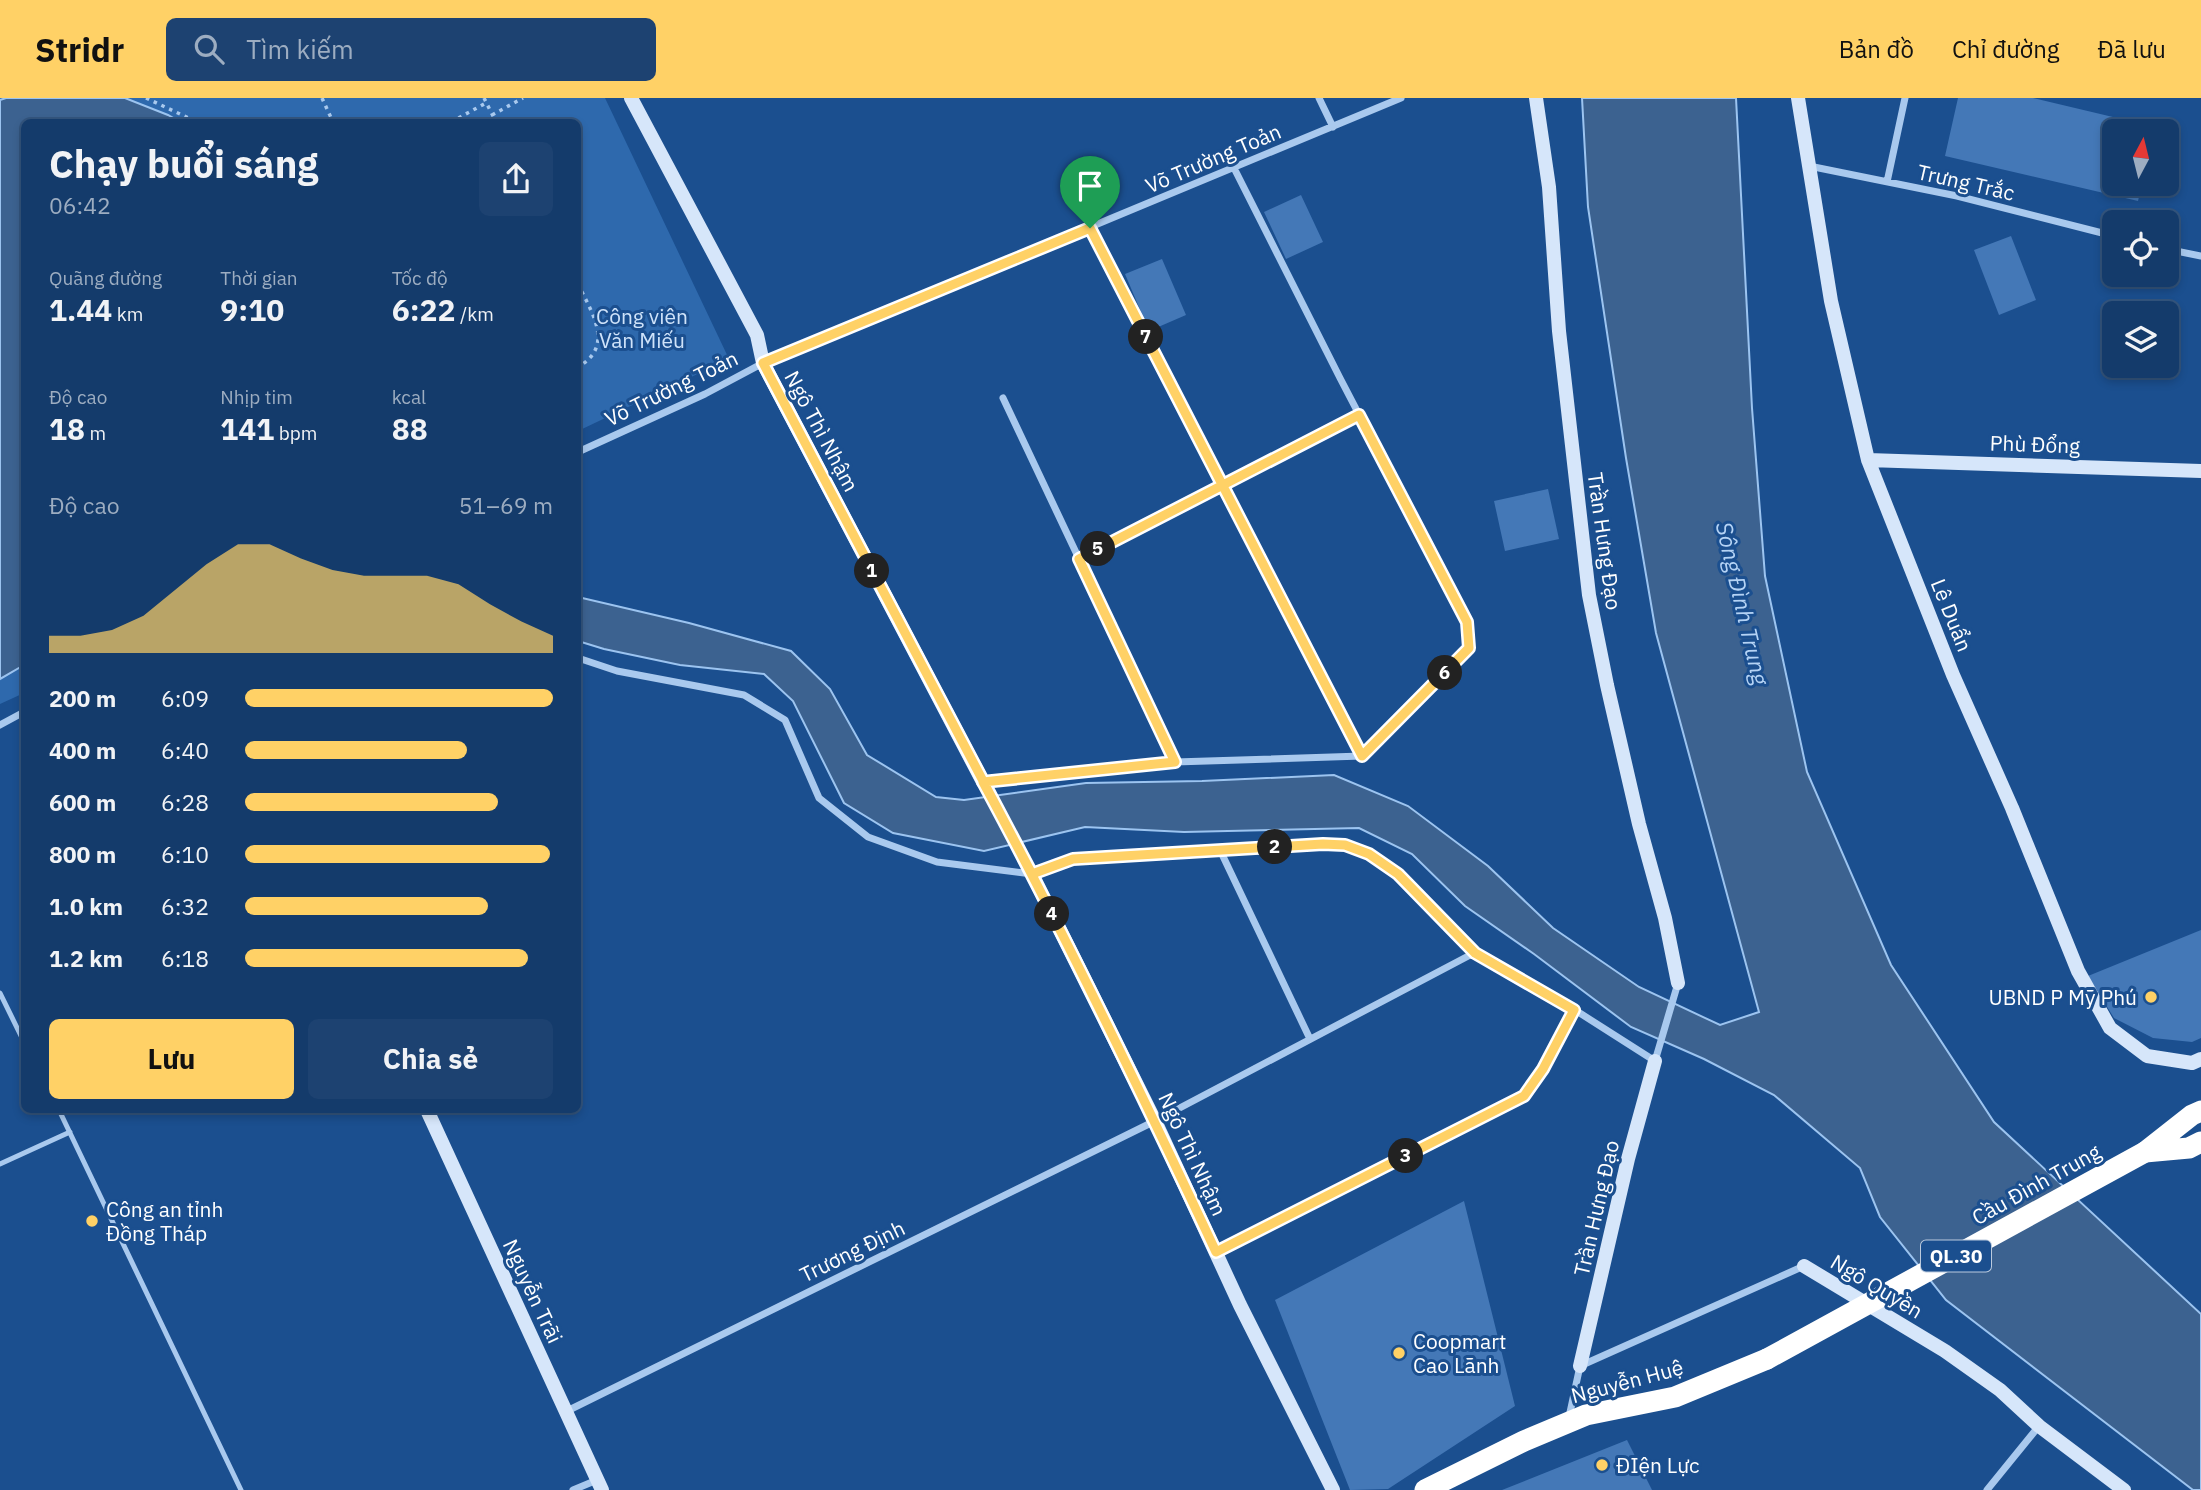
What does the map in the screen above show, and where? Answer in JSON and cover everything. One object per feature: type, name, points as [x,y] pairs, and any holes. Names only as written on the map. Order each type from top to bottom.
[{"type":"highway","name":"QL.30","points":[[2145,1152],[2201,1111]]},
{"type":"highway","name":"QL.30","points":[[2145,1152],[2195,1147]]},
{"type":"highway","name":"Cầu Đình Trung","points":[[1767,1359],[2145,1152]]},
{"type":"highway","name":"Nguyễn Huệ","points":[[1425,1490],[1524,1441],[1586,1415],[1675,1397],[1767,1359]]},
{"type":"street","name":"Ngô Thì Nhậm","points":[[631,98],[757,335],[763,363],[983,782]]},
{"type":"street","points":[[1319,98],[1333,127]]},
{"type":"street","name":"Võ Trường Toản","points":[[581,451],[705,394],[763,363],[1401,98]]},
{"type":"street","name":"Trần Hưng Đạo","points":[[1536,98],[1549,187],[1559,331],[1589,595],[1607,685],[1639,824],[1665,918],[1678,983]]},
{"type":"street","name":"Lê Duẩn","points":[[1798,98],[1831,301],[1868,460],[1953,676],[2012,808],[2078,971],[2110,1027],[2147,1056],[2192,1063],[2201,1059]]},
{"type":"street","points":[[1887,182],[1905,98]]},
{"type":"street","name":"Trưng Trắc","points":[[1809,166],[1957,196],[2102,233]]},
{"type":"street","points":[[1032,874],[983,782],[1175,762],[1362,756],[1469,648],[1467,622],[1234,168]]},
{"type":"street","points":[[1090,228],[1362,756]]},
{"type":"street","points":[[2179,252],[2201,256]]},
{"type":"street","points":[[1003,398],[1175,762]]},
{"type":"street","points":[[1079,559],[1359,415]]},
{"type":"street","name":"Phù Đổng","points":[[1868,460],[2201,471]]},
{"type":"street","points":[[581,659],[617,671],[744,695],[785,720],[819,797],[868,837],[937,862],[1032,874],[1073,859],[1323,844],[1345,845],[1369,854],[1398,874],[1475,953],[1655,1061],[1678,983]]},
{"type":"street","points":[[0,725],[21,714]]},
{"type":"street","points":[[1220,850],[1310,1040]]},
{"type":"street","name":"Ngô Thì Nhậm","points":[[1032,874],[1155,1121],[1240,1305],[1333,1490]]},
{"type":"street","name":"Trương Định","points":[[565,1412],[1155,1121],[1475,953]]},
{"type":"street","points":[[1216,1252],[1524,1096],[1543,1069],[1574,1010]]},
{"type":"street","name":"Trần Hưng Đạo","points":[[1580,1366],[1628,1159],[1655,1061]]},
{"type":"street","name":"Nguyễn Trãi","points":[[428,1113],[599,1485]]},
{"type":"street","name":"Ngô Quyền","points":[[1580,1366],[1804,1266],[1945,1352],[2000,1390],[2039,1426],[2124,1490]]},
{"type":"street","points":[[1567,1423],[1580,1366]]},
{"type":"street","points":[[1987,1490],[2039,1426]]},
{"type":"street","points":[[573,1490],[599,1485]]},
{"type":"lane","points":[[0,993],[21,1036]]},
{"type":"lane","points":[[61,1113],[241,1490]]},
{"type":"lane","points":[[0,1164],[71,1132]]},
{"type":"path","points":[[146,98],[191,119]]},
{"type":"path","points":[[322,98],[332,119]]},
{"type":"path","points":[[484,98],[494,119]]},
{"type":"path","points":[[492,114],[523,98]]},
{"type":"path","points":[[457,119],[486,103]]},
{"type":"path","points":[[581,291],[595,320],[598,336],[596,349],[589,361],[581,366]]},
{"type":"green space","name":"Công viên Văn Miếu","points":[[0,98],[605,98],[729,359],[581,430],[581,119],[21,119],[21,694],[0,704]]},
{"type":"water","points":[[125,98],[175,119],[21,119],[21,667],[0,679],[0,100]]},
{"type":"water","name":"Sông Đình Trung","points":[[1582,98],[1736,98],[1752,408],[1765,576],[1807,772],[1891,965],[1994,1122],[2201,1314],[2201,1490],[2193,1490],[1946,1300],[1880,1217],[1860,1168],[1774,1095],[1704,1059],[1631,1027],[1465,906],[1412,854],[1359,828],[1184,832],[1085,827],[984,851],[893,833],[844,803],[793,701],[764,674],[680,665],[581,642],[581,598],[791,651],[830,689],[867,755],[936,797],[964,800],[1086,783],[1334,775],[1408,806],[1488,866],[1553,928],[1639,987],[1720,1025],[1759,1012],[1656,633],[1588,207]]},
{"type":"building","points":[[1958,98],[2033,98],[2121,119],[2102,119],[2102,193],[1945,156]]},
{"type":"building","points":[[1301,195],[1323,242],[1286,259],[1264,212]]},
{"type":"building","points":[[2117,196],[2139,196],[2138,201]]},
{"type":"building","points":[[2011,236],[2036,300],[1999,315],[1974,250]]},
{"type":"building","points":[[1162,259],[1186,315],[1149,331],[1125,274]]},
{"type":"building","points":[[1548,489],[1559,539],[1505,551],[1494,501]]},
{"type":"building","name":"UBND P Mỹ Phú","points":[[2201,930],[2201,1038],[2192,1042],[2153,1038],[2114,1018],[2088,976]]},
{"type":"building","name":"Coopmart Cao Lãnh","points":[[1464,1201],[1515,1406],[1388,1489],[1350,1490],[1275,1300]]},
{"type":"building","name":"ĐIện Lực","points":[[1627,1440],[1652,1490],[1502,1490]]},
{"type":"place","name":"UBND P Mỹ Phú","points":[[2151,997]]},
{"type":"place","name":"Công an tỉnh Đồng Tháp","points":[[92,1221]]},
{"type":"place","name":"Coopmart Cao Lãnh","points":[[1399,1353]]},
{"type":"place","name":"ĐIện Lực","points":[[1602,1465]]},
{"type":"route","points":[[1090,228],[763,363],[983,782],[1032,874],[1073,859],[1323,844],[1345,845],[1369,854],[1398,874],[1475,953],[1574,1010],[1543,1069],[1524,1096],[1216,1252],[1155,1121],[983,782],[1175,762],[1079,559],[1221,486],[1359,415],[1467,622],[1469,648],[1362,756],[1247,537],[1221,486],[1177,400],[1090,228]]}]
